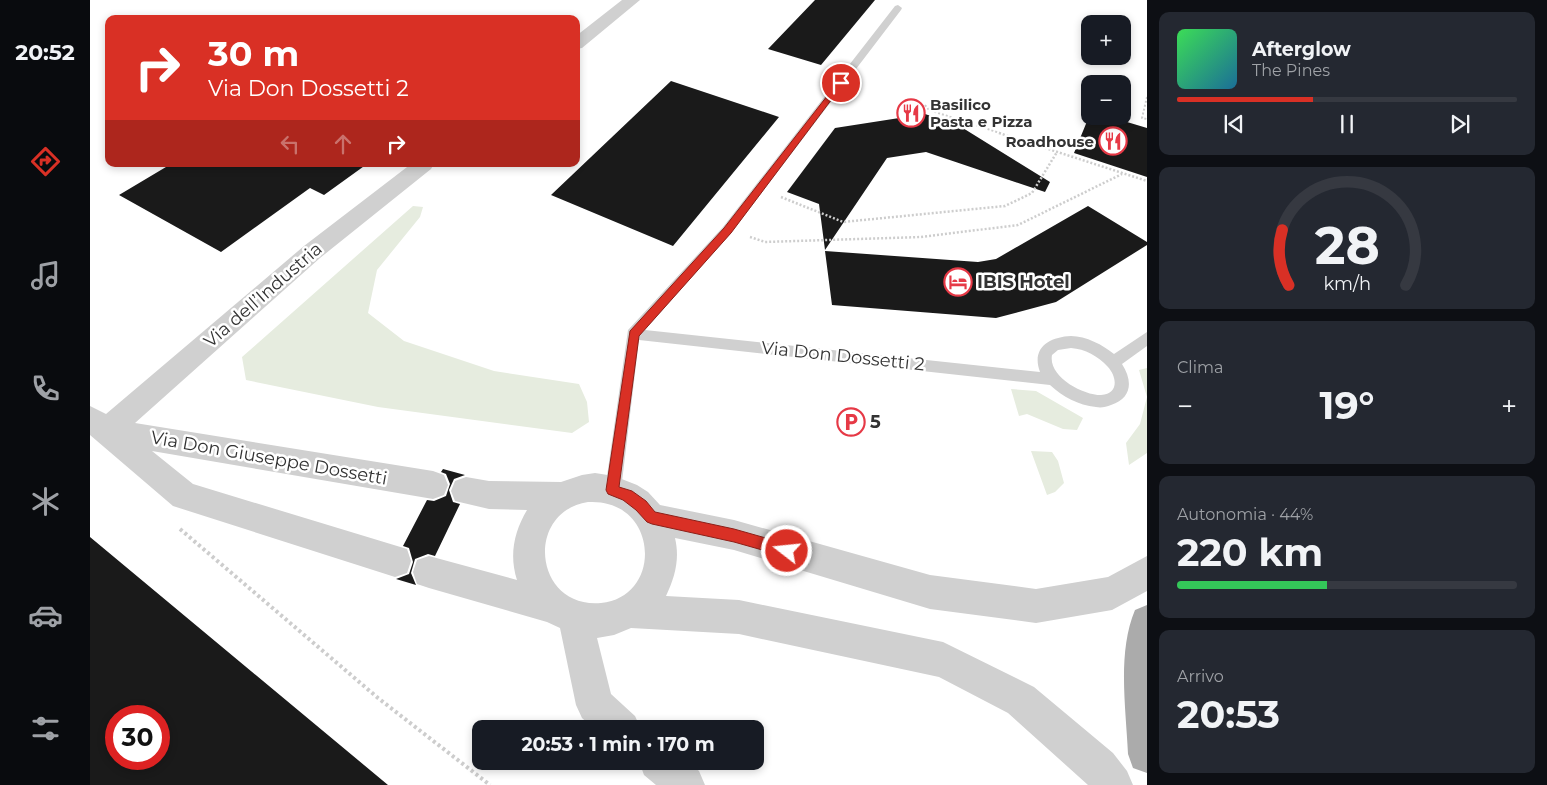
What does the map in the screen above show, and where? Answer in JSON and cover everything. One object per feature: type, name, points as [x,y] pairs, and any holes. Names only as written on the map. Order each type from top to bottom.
[{"type":"main road","points":[[1147,622],[1142,652],[1147,754]]},
{"type":"street","points":[[580,41],[632,0]]},
{"type":"street","name":"Via dell’Industria","points":[[98,424],[420,167]]},
{"type":"street","name":"Via Don Giuseppe Dossetti","points":[[98,424],[433,485]]},
{"type":"street","name":"Via Don Giuseppe Dossetti","points":[[98,424],[184,496],[395,561]]},
{"type":"street","points":[[429,572],[563,612],[594,621],[612,618],[629,611],[646,596],[657,577],[662,557],[660,536],[652,518],[641,505],[628,496],[613,490],[596,488],[579,490],[564,496],[547,509],[535,526],[528,546],[529,568],[536,589],[563,612],[595,705],[612,720]]},
{"type":"street","points":[[466,491],[489,495],[564,496]]},
{"type":"street","points":[[652,518],[734,536],[930,592],[1036,606],[1112,593],[1147,573]]},
{"type":"street","points":[[629,611],[739,617],[943,660],[1021,700],[1099,767],[1113,785]]},
{"type":"street","points":[[668,770],[685,785]]},
{"type":"lane","points":[[613,490],[633,334],[728,230],[898,8]]},
{"type":"lane","name":"Via Don Dossetti 2","points":[[633,334],[1052,379]]},
{"type":"lane","points":[[1113,363],[1147,338]]},
{"type":"lane","points":[[1059,343],[1079,343],[1092,348],[1113,363],[1123,384],[1120,392],[1110,400],[1100,401],[1075,396],[1052,379],[1044,365],[1044,355],[1047,350],[1059,343]]},
{"type":"path","points":[[1147,97],[1142,118],[1147,119]]},
{"type":"path","points":[[925,104],[929,110],[1147,181]]},
{"type":"path","points":[[760,189],[843,222],[1005,206],[1032,193],[1057,152]]},
{"type":"path","points":[[728,230],[765,242],[922,237],[1018,225],[1122,174]]},
{"type":"path","points":[[179,528],[378,698],[490,785]]},
{"type":"shaded area","points":[[413,206],[423,207],[420,217],[377,270],[368,313],[404,341],[494,371],[579,384],[587,402],[589,422],[572,433],[378,407],[246,380],[242,357]]},
{"type":"shaded area","points":[[1147,368],[1147,397],[1139,370]]},
{"type":"shaded area","points":[[1011,389],[1036,391],[1083,418],[1077,430],[1063,429],[1027,414],[1019,416]]},
{"type":"shaded area","points":[[1147,397],[1147,453],[1129,465],[1126,443],[1140,424]]},
{"type":"shaded area","points":[[1031,451],[1052,452],[1058,461],[1064,483],[1055,492],[1047,495]]},
{"type":"building","points":[[815,0],[875,0],[821,65],[768,49]]},
{"type":"building","points":[[671,81],[779,117],[673,246],[551,195]]},
{"type":"building","points":[[925,114],[958,125],[1050,182],[1045,192],[926,152],[887,158],[825,250],[819,204],[787,192],[835,128]]},
{"type":"building","name":"Roadhouse","points":[[1131,123],[1147,128],[1147,177],[1074,153],[1085,125],[1131,125]]},
{"type":"building","points":[[166,167],[363,167],[324,195],[310,188],[221,252],[119,195]]},
{"type":"building","name":"IBIS Hotel","points":[[1088,206],[1147,242],[1147,245],[1056,302],[996,318],[832,305],[825,251],[978,262],[996,259]]},
{"type":"building","points":[[443,469],[465,475],[454,479],[449,490],[453,502],[460,504],[435,556],[428,554],[415,559],[411,573],[416,585],[396,579],[409,574],[413,562],[409,548],[403,546],[427,500],[434,501],[446,496],[450,484],[446,474],[441,472]]},
{"type":"building","points":[[90,537],[388,785],[90,785]]},
{"type":"place","name":"Basilico Pasta e Pizza","points":[[911,113]]},
{"type":"place","name":"Roadhouse","points":[[1113,141]]},
{"type":"place","name":"IBIS Hotel","points":[[958,282]]},
{"type":"place","name":"5","points":[[851,422]]},
{"type":"route","points":[[787,551],[734,536],[652,518],[641,505],[628,496],[613,490],[633,334],[728,230],[841,83]]}]
